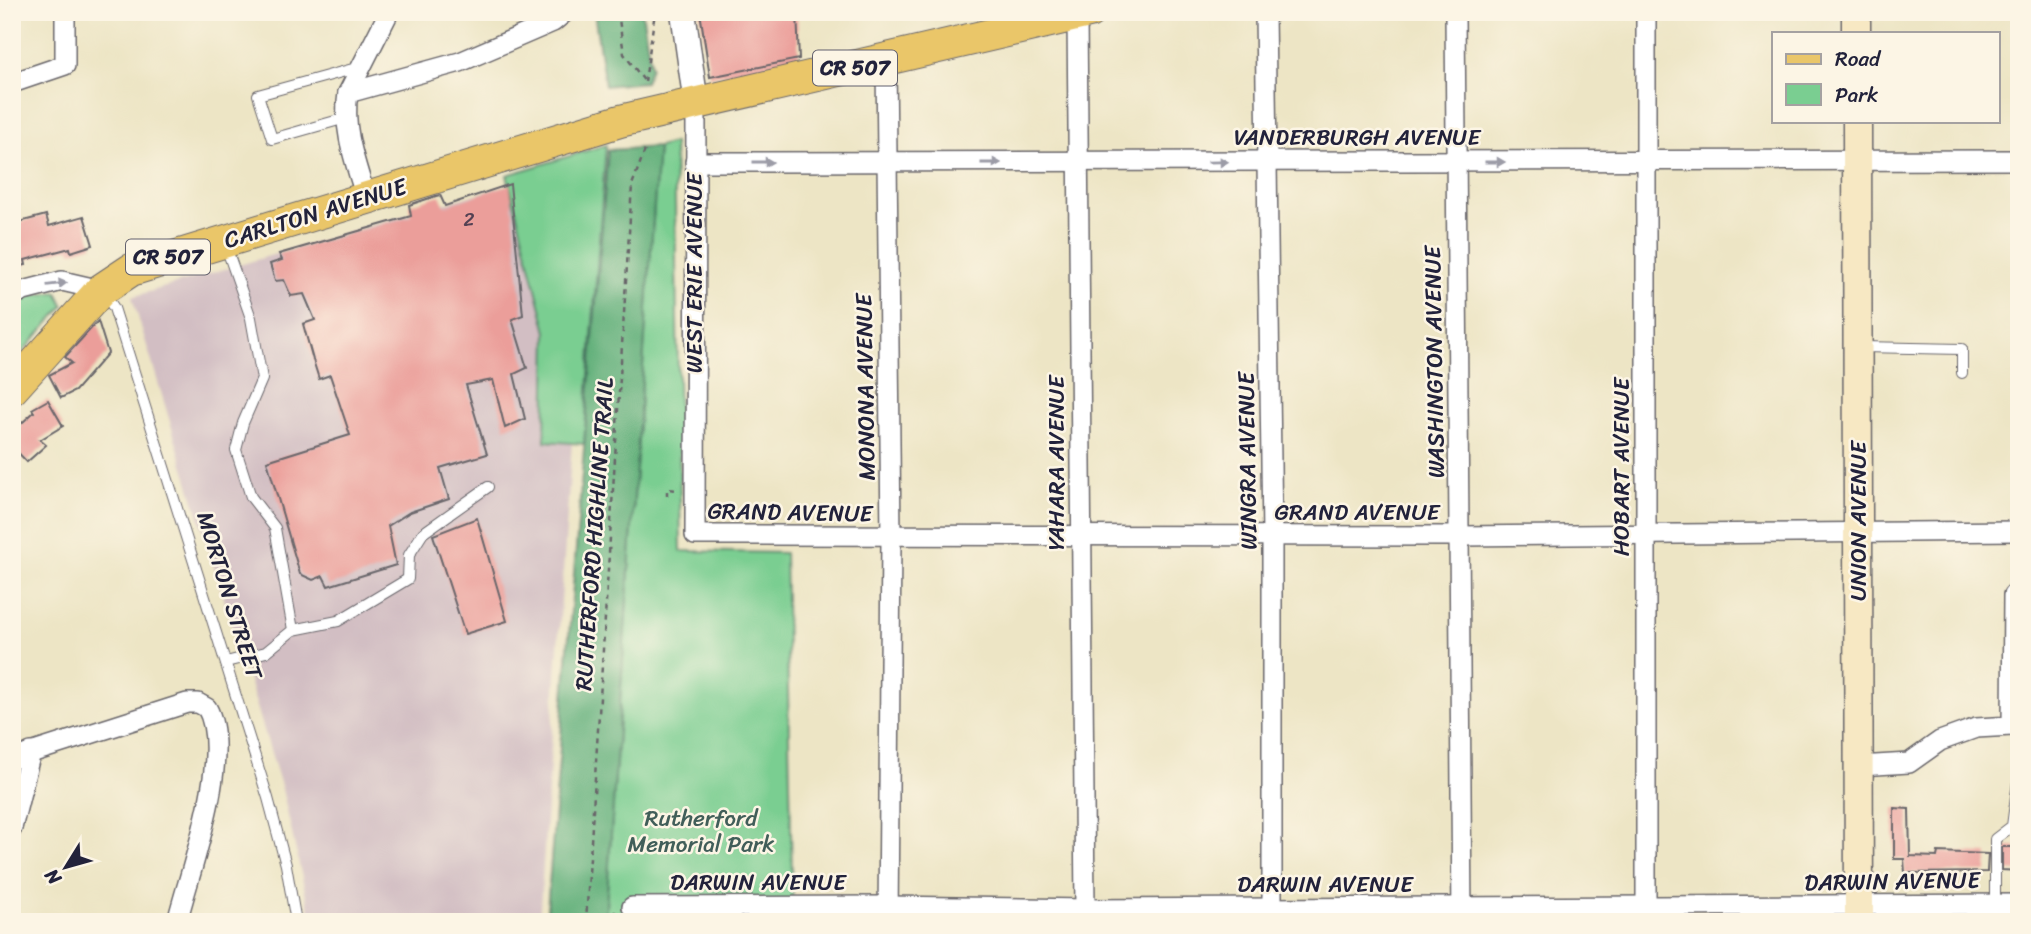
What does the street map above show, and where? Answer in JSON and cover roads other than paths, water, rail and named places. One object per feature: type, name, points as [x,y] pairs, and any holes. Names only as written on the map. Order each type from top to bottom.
[{"type":"main road","points":[[1856,12],[1856,32]]},
{"type":"main road","name":"CR 507","points":[[696,104],[886,62],[1083,14]]},
{"type":"main road","name":"CARLTON AVENUE","points":[[12,389],[101,290],[131,270],[620,121],[696,104]]},
{"type":"main road","name":"UNION AVENUE","points":[[1857,122],[1859,914]]},
{"type":"street","points":[[12,83],[65,65],[65,12]]},
{"type":"street","points":[[366,198],[346,118],[348,93],[389,12]]},
{"type":"street","points":[[348,93],[460,62],[553,22],[565,12]]},
{"type":"street","name":"WEST ERIE AVENUE","points":[[683,12],[696,104],[695,535]]},
{"type":"street","name":"WINGRA AVENUE","points":[[1265,12],[1272,537],[1272,909]]},
{"type":"street","name":"WASHINGTON AVENUE","points":[[1455,12],[1462,915]]},
{"type":"street","name":"HOBART AVENUE","points":[[1646,12],[1646,914]]},
{"type":"street","name":"YAHARA AVENUE","points":[[1083,14],[1078,163],[1085,909]]},
{"type":"street","name":"MONONA AVENUE","points":[[886,62],[891,538],[888,914]]},
{"type":"street","name":"VANDERBURGH AVENUE","points":[[695,162],[2019,160]]},
{"type":"street","points":[[12,295],[62,281],[101,290]]},
{"type":"street","name":"GRAND AVENUE","points":[[695,535],[891,538],[1272,537],[2019,531]]},
{"type":"street","points":[[1859,766],[1909,762],[1940,741],[1976,728],[2015,726],[2013,595]]},
{"type":"street","points":[[12,759],[187,703],[198,703],[207,708],[212,718],[216,750],[209,796],[177,922]]},
{"type":"street","points":[[12,828],[31,752]]},
{"type":"street","name":"DARWIN AVENUE","points":[[632,907],[888,914],[1085,909],[1272,909],[1462,915],[1971,913],[1995,904],[2019,904]]},
{"type":"lane","points":[[346,118],[272,139],[258,95],[361,67]]},
{"type":"lane","points":[[224,240],[251,318],[262,379],[243,423],[236,450],[251,497],[275,528],[293,630]]},
{"type":"lane","name":"MORTON STREET","points":[[101,290],[114,308],[226,662],[286,865],[296,922]]},
{"type":"lane","points":[[1857,347],[1962,349],[1962,373]]},
{"type":"lane","points":[[226,662],[266,652],[293,630],[338,621],[408,579],[409,555],[424,533],[488,487]]},
{"type":"lane","points":[[1995,904],[1995,839],[2012,826],[2019,774]]},
{"type":"park label","name":"Rutherford Memorial Park","points":[[701,831]]}]
